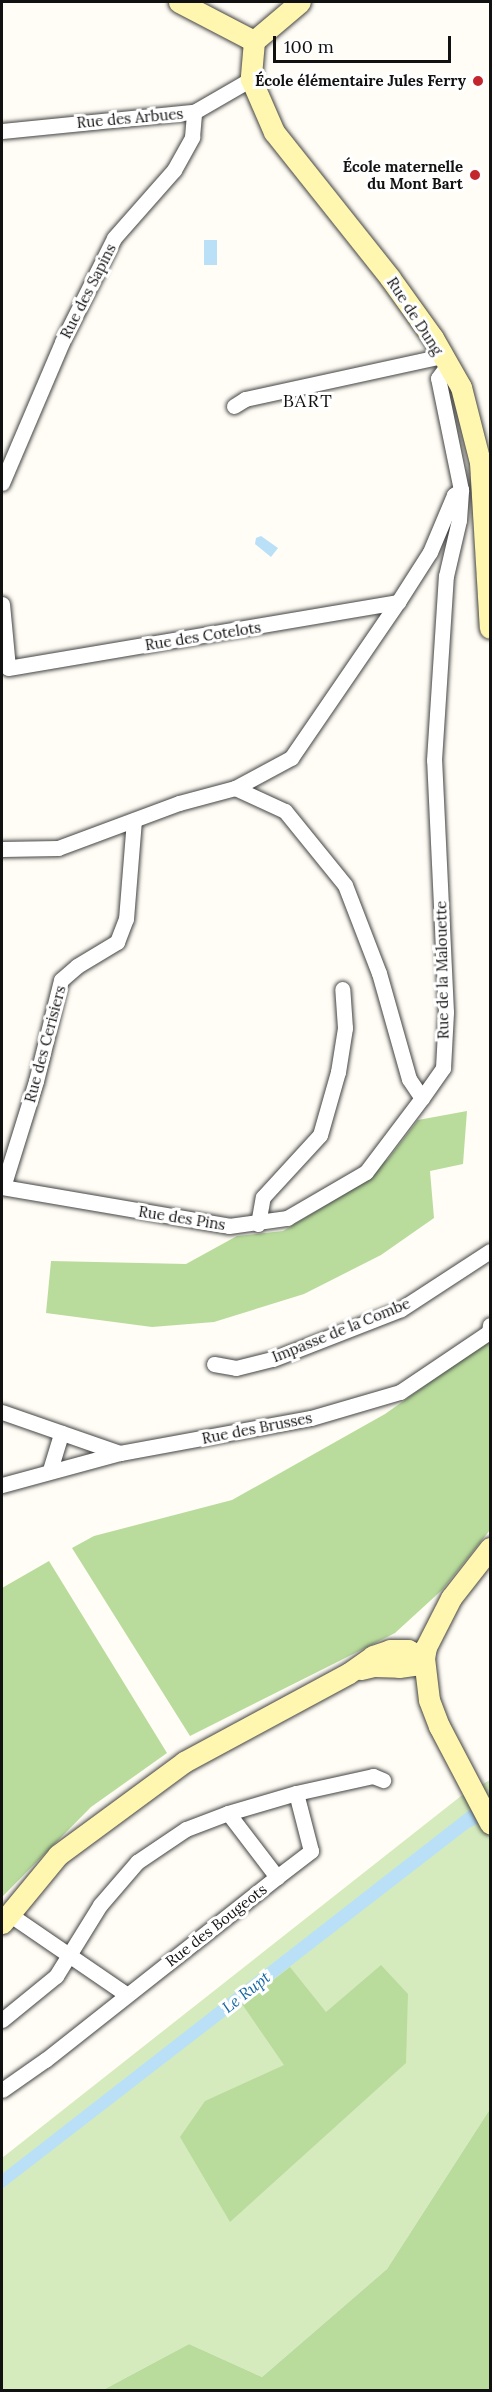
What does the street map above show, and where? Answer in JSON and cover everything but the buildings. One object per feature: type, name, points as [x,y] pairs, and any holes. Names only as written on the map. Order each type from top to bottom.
[{"type":"main road","points":[[179,2],[254,41],[300,2]]},
{"type":"main road","name":"Rue de Dung","points":[[254,41],[251,79],[274,132],[390,278],[461,387],[480,462],[490,628]]},
{"type":"main road","points":[[490,1548],[451,1599],[426,1647],[424,1658],[429,1700],[439,1726],[490,1823]]},
{"type":"main road","points":[[5,1918],[58,1855],[184,1762],[349,1673],[374,1666],[413,1665],[424,1658]]},
{"type":"street","name":"Rue des Arbues","points":[[2,131],[194,112],[251,79]]},
{"type":"street","name":"Rue des Sapins","points":[[2,483],[62,342],[114,238],[174,170],[192,137],[194,112]]},
{"type":"street","points":[[234,406],[245,399],[444,361]]},
{"type":"street","name":"Rue de la Malouette","points":[[422,1098],[443,1068],[446,1012],[434,760],[446,576],[459,520],[461,490],[438,378],[444,361]]},
{"type":"street","points":[[2,849],[58,848],[179,803],[235,788],[291,758],[430,552],[454,495],[461,490]]},
{"type":"street","name":"Rue des Cotelots","points":[[5,673],[398,602]]},
{"type":"street","points":[[2,604],[5,673]]},
{"type":"street","points":[[235,788],[285,811],[345,885],[379,973],[409,1079],[422,1098]]},
{"type":"street","name":"Rue des Cerisiers","points":[[2,1187],[36,1081],[61,980],[76,966],[117,942],[126,919],[134,820]]},
{"type":"street","points":[[258,1224],[264,1197],[320,1135],[338,1072],[345,1028],[342,989]]},
{"type":"street","name":"Rue des Pins","points":[[2,1187],[229,1226],[258,1224],[287,1218],[366,1172],[422,1098]]},
{"type":"street","name":"Impasse de la Combe","points":[[214,1364],[236,1368],[273,1359],[401,1309],[490,1251]]},
{"type":"street","name":"Rue des Brusses","points":[[2,1485],[50,1470],[120,1453],[311,1418],[400,1392],[489,1332],[490,1325]]},
{"type":"street","points":[[2,1412],[120,1453]]},
{"type":"street","points":[[50,1470],[61,1433]]},
{"type":"street","points":[[2,2020],[57,1976],[100,1905],[137,1862],[186,1829],[228,1813],[296,1793],[373,1776],[383,1780]]},
{"type":"street","points":[[277,1877],[310,1851],[296,1793]]},
{"type":"street","name":"Rue des Bougeots","points":[[2,2090],[45,2060],[277,1877],[228,1813]]},
{"type":"street","points":[[5,1918],[69,1955],[126,1994]]},
{"type":"green space","points":[[467,1111],[463,1164],[430,1171],[434,1218],[381,1255],[304,1294],[214,1322],[152,1327],[46,1313],[51,1261],[186,1264],[237,1236],[283,1231],[348,1192],[388,1159],[418,1120]]},
{"type":"green space","points":[[490,1340],[490,1530],[442,1590],[395,1633],[190,1736],[72,1548],[94,1536],[232,1500],[385,1414]]},
{"type":"green space","points":[[49,1561],[167,1753],[91,1807],[2,1897],[2,1588]]},
{"type":"green space","points":[[490,1780],[490,2109],[387,2269],[262,2377],[189,2344],[103,2390],[2,2390],[2,2158],[461,1796]]},
{"type":"green space","points":[[381,1965],[408,1994],[406,2063],[230,2222],[180,2137],[205,2101],[284,2065],[242,2004],[290,1967],[326,2012]]},
{"type":"green space","points":[[490,2109],[490,2390],[103,2390],[189,2344],[262,2377],[387,2269]]},
{"type":"water","points":[[204,240],[217,240],[217,265],[204,265]]},
{"type":"water","points":[[261,536],[278,548],[271,557],[255,544],[256,538]]},
{"type":"water","name":"Le Rupt","points":[[490,1794],[490,1818],[469,1828],[2,2189],[2,2174]]},
{"type":"place","name":"École élémentaire Jules Ferry","points":[[478,81]]},
{"type":"place","name":"École maternelle du Mont Bart","points":[[475,175]]},
{"type":"district","name":"BART","points":[[308,401]]}]
